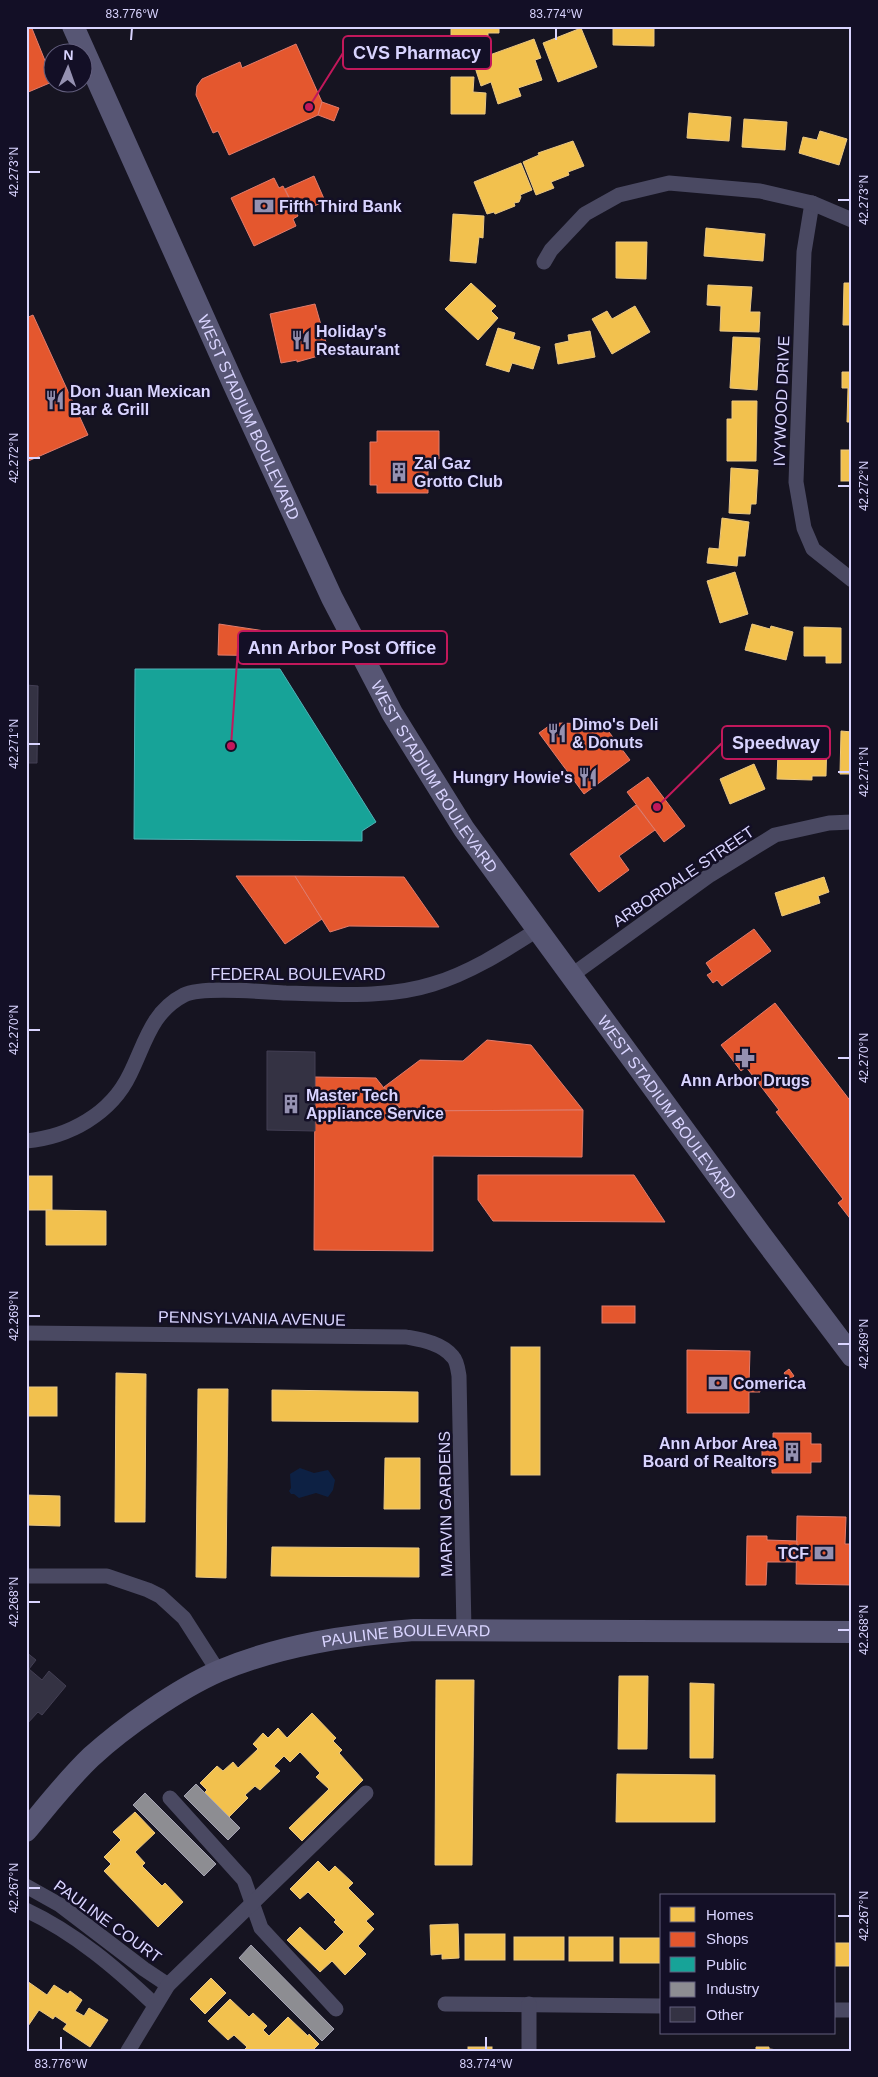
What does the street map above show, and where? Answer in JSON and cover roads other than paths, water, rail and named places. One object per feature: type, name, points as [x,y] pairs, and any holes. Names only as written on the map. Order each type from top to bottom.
[{"type":"main road","name":"WEST STADIUM BOULEVARD","points":[[73,26],[233,383],[332,598],[392,713],[464,829],[572,974],[761,1235],[852,1356]]},
{"type":"main road","name":"PAULINE BOULEVARD","points":[[26,1831],[65,1783],[123,1730],[169,1699],[218,1671],[272,1653],[338,1638],[370,1633],[414,1630],[852,1632]]},
{"type":"street","points":[[544,262],[551,250],[585,214],[619,195],[669,182],[760,191],[812,203],[852,220]]},
{"type":"street","name":"IVYWOOD DRIVE","points":[[812,203],[804,252],[796,482],[804,528],[813,548],[852,580]]},
{"type":"street","name":"ARBORDALE STREET","points":[[572,974],[710,875],[775,835],[829,823],[852,822]]},
{"type":"street","name":"FEDERAL BOULEVARD","points":[[26,1141],[68,1131],[99,1114],[116,1097],[129,1076],[154,1019],[185,994],[199,992],[387,993],[432,985],[462,974],[538,930]]},
{"type":"street","name":"PENNSYLVANIA AVENUE","points":[[26,1333],[406,1337],[424,1340],[441,1347],[454,1358],[459,1376]]},
{"type":"street","name":"MARVIN GARDENS","points":[[459,1376],[464,1631]]},
{"type":"street","points":[[26,1576],[107,1576],[148,1590],[160,1596],[184,1618],[218,1671]]},
{"type":"street","name":"PAULINE COURT","points":[[128,2051],[154,2005],[168,1985],[366,1793]]},
{"type":"street","points":[[170,1798],[244,1880],[261,1928],[336,2008]]},
{"type":"street","name":"PAULINE COURT","points":[[26,1886],[66,1909],[144,1969],[168,1985]]},
{"type":"street","name":"PAULINE COURT","points":[[26,1910],[49,1921],[74,1937],[132,1984],[154,2005]]},
{"type":"street","points":[[445,2004],[660,2006]]},
{"type":"street","points":[[529,2004],[529,2051]]},
{"type":"street","points":[[836,2010],[852,2010]]},
{"type":"water","points":[[300,1468],[314,1473],[328,1470],[335,1480],[333,1490],[328,1497],[316,1493],[299,1498],[291,1494],[289,1491],[291,1488],[290,1474]]},
{"type":"place","name":"CVS Pharmacy","points":[[309,107]]},
{"type":"place","name":"Fifth Third Bank","points":[[264,206]]},
{"type":"place","name":"Holiday's Restaurant","points":[[301,340]]},
{"type":"place","name":"Don Juan Mexican Bar & Grill","points":[[55,400]]},
{"type":"place","name":"Zal Gaz Grotto Club","points":[[399,472]]},
{"type":"place","name":"Dimo's Deli & Donuts","points":[[557,733]]},
{"type":"place","name":"Ann Arbor Post Office","points":[[231,746]]},
{"type":"place","name":"Hungry Howie's","points":[[588,777]]},
{"type":"place","name":"Speedway","points":[[657,807]]},
{"type":"place","name":"Ann Arbor Drugs","points":[[745,1058]]},
{"type":"place","name":"Master Tech Appliance Service","points":[[291,1104]]},
{"type":"place","name":"Comerica","points":[[718,1383]]},
{"type":"place","name":"Ann Arbor Area Board of Realtors","points":[[792,1452]]},
{"type":"place","name":"TCF","points":[[824,1553]]}]
